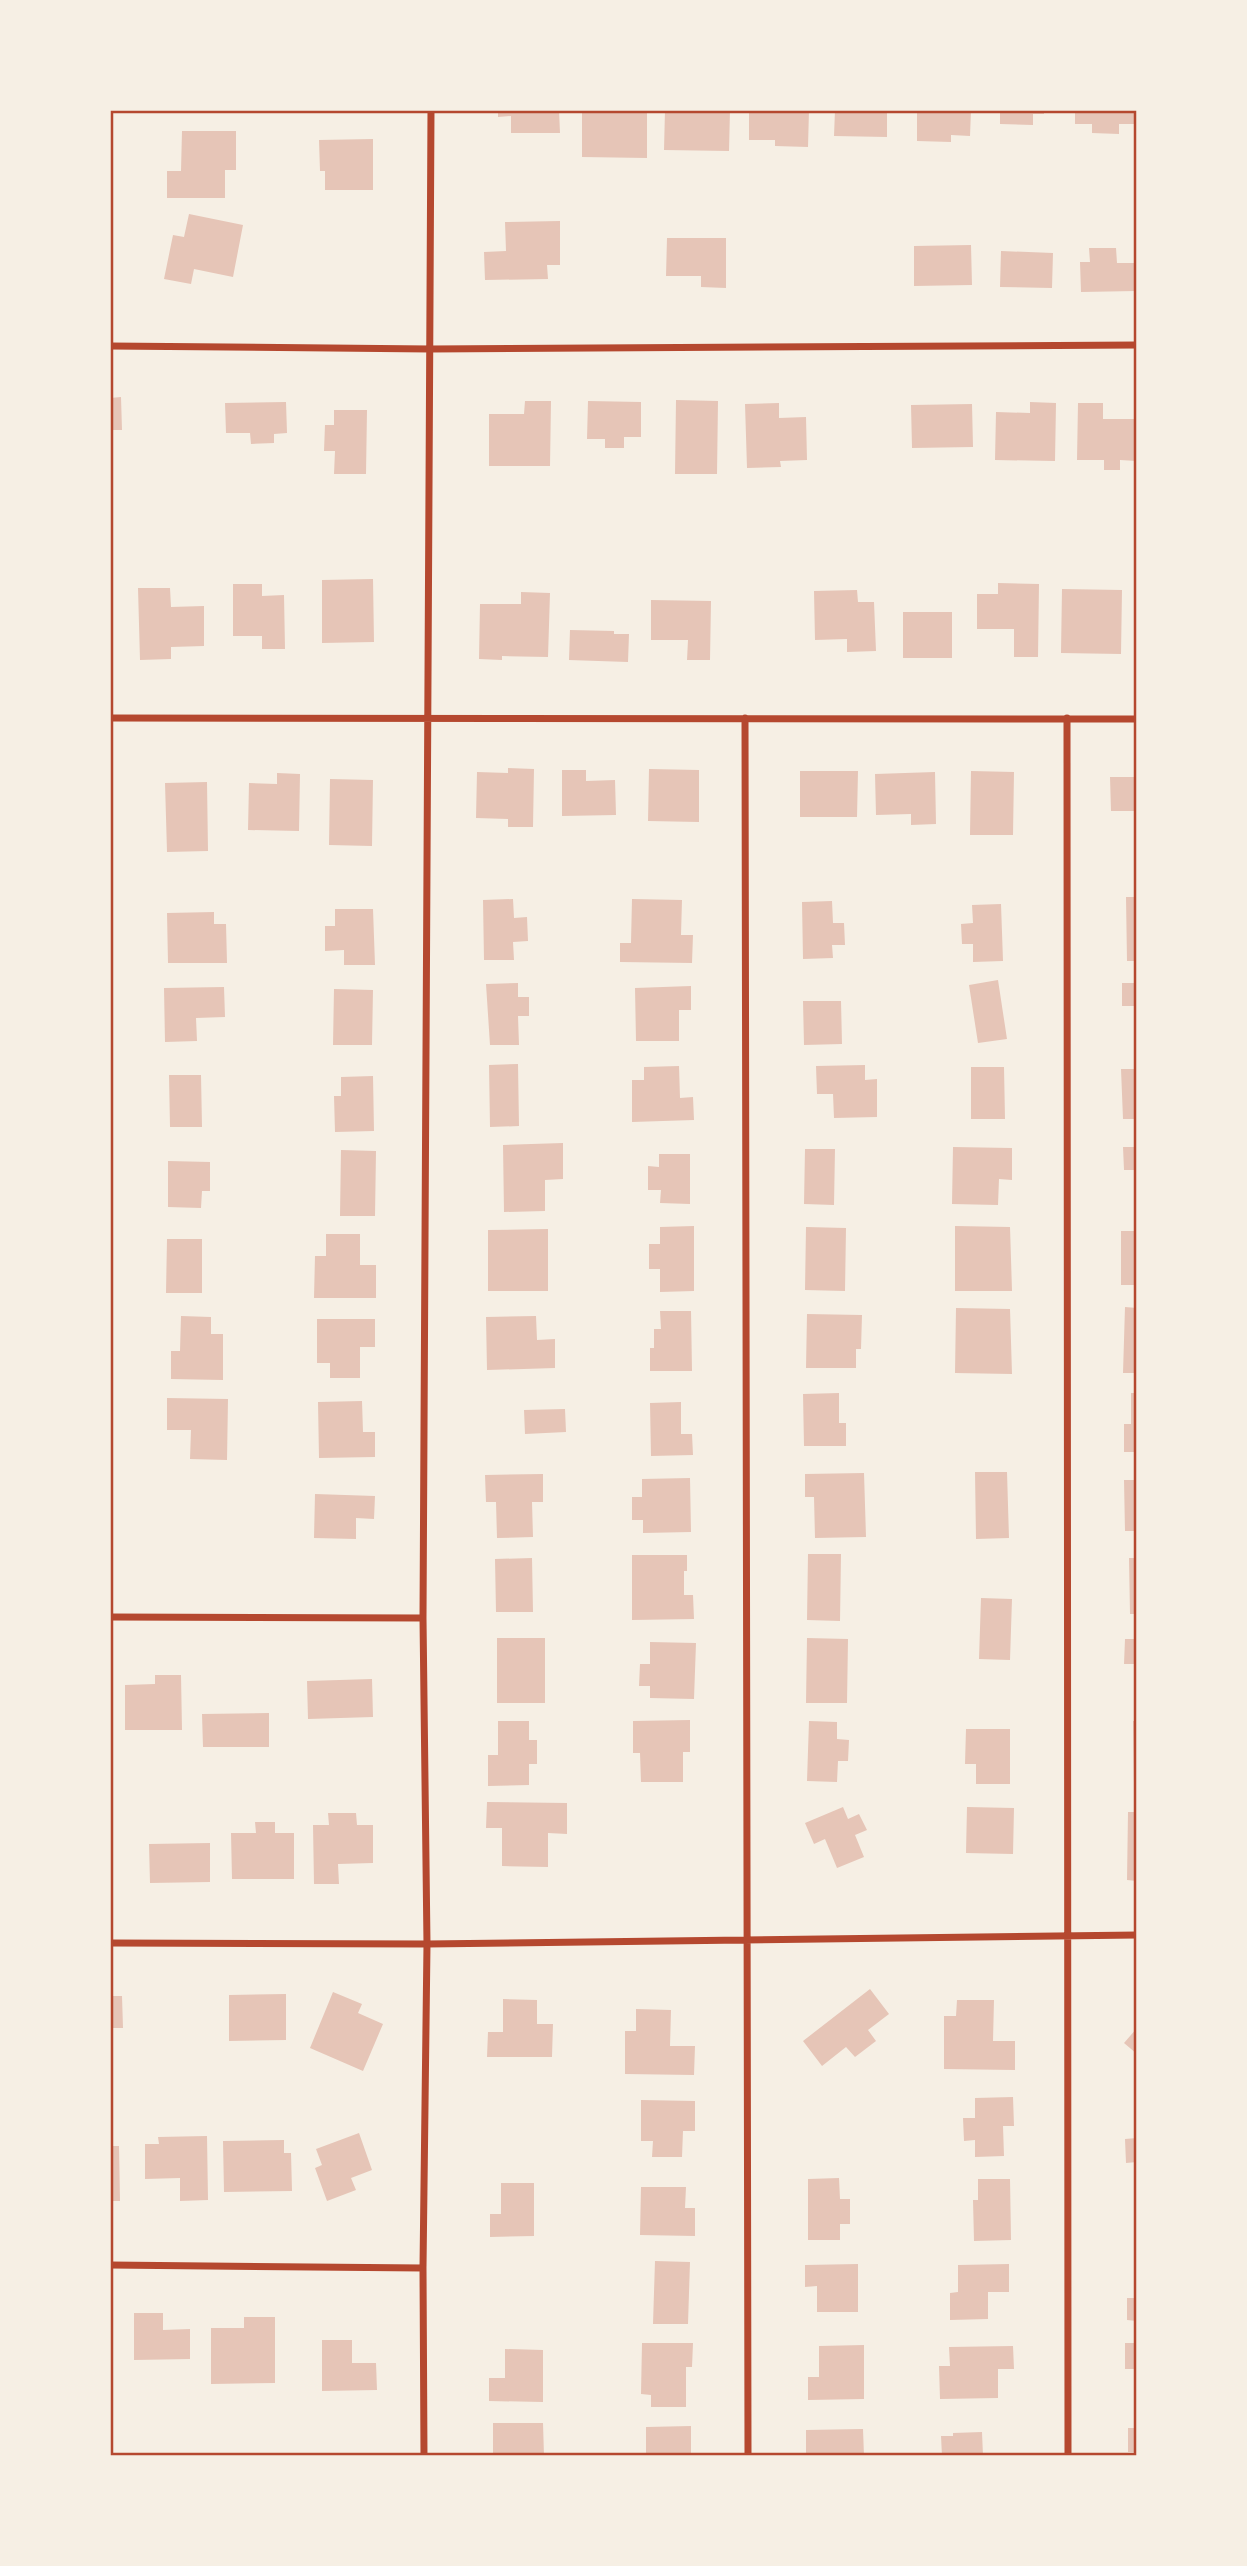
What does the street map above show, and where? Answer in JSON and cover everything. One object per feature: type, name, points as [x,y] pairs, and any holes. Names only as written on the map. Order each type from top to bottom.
[{"type":"street","points":[[424,2456],[423,2268],[427,1944],[423,1618],[431,110]]},
{"type":"street","points":[[110,346],[429,349],[1137,345]]},
{"type":"street","points":[[110,718],[1137,719]]},
{"type":"street","points":[[745,718],[748,2456]]},
{"type":"street","points":[[1067,718],[1068,2456]]},
{"type":"street","points":[[110,1616],[423,1618]]},
{"type":"street","points":[[110,1943],[427,1944],[1137,1936]]},
{"type":"street","points":[[110,2265],[423,2268]]},
{"type":"building","points":[[498,110],[559,110],[560,133],[511,133],[511,116],[498,117]]},
{"type":"building","points":[[582,110],[647,110],[647,158],[582,157]]},
{"type":"building","points":[[665,110],[730,110],[729,151],[664,150]]},
{"type":"building","points":[[749,110],[809,110],[808,147],[775,146],[775,140],[749,140]]},
{"type":"building","points":[[835,110],[887,110],[887,137],[834,136]]},
{"type":"building","points":[[917,110],[971,110],[970,136],[951,135],[951,142],[917,141]]},
{"type":"building","points":[[1000,110],[1044,110],[1044,114],[1033,114],[1033,125],[1000,124]]},
{"type":"building","points":[[1075,110],[1137,110],[1137,124],[1119,124],[1119,134],[1092,133],[1092,124],[1075,124]]},
{"type":"building","points":[[182,131],[236,131],[236,170],[225,170],[225,198],[167,198],[167,171],[181,171]]},
{"type":"building","points":[[373,139],[373,190],[325,190],[325,171],[320,171],[319,140]]},
{"type":"building","points":[[189,214],[243,225],[233,277],[194,269],[191,284],[164,279],[173,235],[184,237]]},
{"type":"building","points":[[560,221],[560,265],[547,265],[548,279],[485,280],[484,252],[506,251],[505,222]]},
{"type":"building","points":[[667,238],[726,238],[726,288],[701,287],[701,276],[666,276]]},
{"type":"building","points":[[971,245],[972,285],[914,286],[914,246]]},
{"type":"building","points":[[1089,248],[1116,248],[1117,263],[1135,263],[1136,291],[1081,292],[1080,262],[1090,262]]},
{"type":"building","points":[[1001,251],[1053,253],[1052,288],[1000,287]]},
{"type":"building","points":[[121,397],[122,430],[110,430],[110,398]]},
{"type":"building","points":[[676,400],[718,401],[717,474],[675,474]]},
{"type":"building","points":[[525,401],[551,401],[550,466],[489,466],[489,414],[524,414]]},
{"type":"building","points":[[588,401],[641,402],[641,437],[624,437],[624,448],[605,448],[605,439],[587,439]]},
{"type":"building","points":[[286,402],[287,433],[274,434],[274,443],[251,444],[250,433],[226,433],[225,403]]},
{"type":"building","points":[[1030,402],[1056,403],[1055,461],[995,460],[996,412],[1030,413]]},
{"type":"building","points":[[779,403],[779,418],[806,417],[807,460],[780,461],[781,467],[747,468],[745,404]]},
{"type":"building","points":[[1078,403],[1103,403],[1103,419],[1137,419],[1137,461],[1120,460],[1120,470],[1104,470],[1104,460],[1077,460]]},
{"type":"building","points":[[972,404],[973,447],[912,448],[911,405]]},
{"type":"building","points":[[334,410],[367,410],[366,474],[334,474],[335,451],[324,451],[325,425],[334,425]]},
{"type":"building","points":[[373,579],[374,642],[322,643],[322,580]]},
{"type":"building","points":[[998,583],[1039,584],[1038,657],[1014,657],[1014,629],[977,629],[977,594],[998,594]]},
{"type":"building","points":[[233,584],[262,584],[262,596],[284,595],[285,649],[262,649],[262,636],[233,636]]},
{"type":"building","points":[[138,588],[170,588],[171,607],[204,606],[204,646],[171,647],[171,659],[140,660]]},
{"type":"building","points":[[1062,589],[1122,590],[1121,654],[1061,653]]},
{"type":"building","points":[[857,590],[858,602],[874,602],[876,651],[847,652],[847,639],[815,640],[814,591]]},
{"type":"building","points":[[521,592],[550,593],[548,657],[502,656],[502,660],[479,659],[480,604],[521,604]]},
{"type":"building","points":[[651,600],[711,601],[710,660],[687,660],[688,640],[651,640]]},
{"type":"building","points":[[903,612],[952,612],[952,658],[903,658]]},
{"type":"building","points":[[570,630],[629,634],[628,662],[569,660]]},
{"type":"building","points":[[508,768],[534,769],[533,827],[508,827],[508,819],[476,818],[477,772],[508,773]]},
{"type":"building","points":[[649,769],[699,770],[699,822],[648,821]]},
{"type":"building","points":[[562,770],[586,770],[586,781],[615,780],[616,815],[562,816]]},
{"type":"building","points":[[800,771],[858,771],[857,817],[800,817]]},
{"type":"building","points":[[971,771],[1014,772],[1013,835],[970,835]]},
{"type":"building","points":[[935,772],[936,824],[911,825],[911,814],[876,815],[875,774]]},
{"type":"building","points":[[277,773],[300,774],[299,831],[248,830],[249,783],[277,784]]},
{"type":"building","points":[[1110,777],[1137,777],[1137,811],[1111,811]]},
{"type":"building","points":[[330,779],[373,780],[372,846],[329,845]]},
{"type":"building","points":[[207,782],[208,851],[167,852],[165,783]]},
{"type":"building","points":[[1126,897],[1137,897],[1137,961],[1127,961]]},
{"type":"building","points":[[513,899],[514,918],[527,917],[528,941],[513,942],[514,960],[484,960],[483,900]]},
{"type":"building","points":[[632,899],[682,900],[681,935],[693,935],[692,963],[620,962],[620,943],[631,943]]},
{"type":"building","points":[[832,901],[833,923],[844,923],[845,945],[832,945],[833,958],[803,959],[802,902]]},
{"type":"building","points":[[1001,904],[1003,961],[973,962],[973,944],[962,944],[961,924],[973,923],[972,905]]},
{"type":"building","points":[[335,909],[373,909],[375,965],[344,965],[344,950],[325,951],[325,926],[335,926]]},
{"type":"building","points":[[214,912],[214,924],[226,924],[227,963],[168,963],[167,913]]},
{"type":"building","points":[[998,980],[1007,1039],[978,1043],[969,985]]},
{"type":"building","points":[[518,983],[518,997],[529,997],[529,1016],[518,1016],[519,1045],[490,1045],[486,984]]},
{"type":"building","points":[[1122,983],[1137,983],[1137,1006],[1122,1006]]},
{"type":"building","points":[[691,986],[691,1010],[679,1010],[679,1041],[636,1041],[635,988]]},
{"type":"building","points":[[224,987],[225,1017],[196,1018],[197,1041],[165,1042],[164,988]]},
{"type":"building","points":[[334,989],[373,990],[372,1045],[333,1045]]},
{"type":"building","points":[[803,1001],[841,1001],[842,1044],[804,1045]]},
{"type":"building","points":[[518,1064],[519,1126],[490,1127],[489,1065]]},
{"type":"building","points":[[865,1065],[865,1080],[877,1079],[877,1117],[834,1118],[833,1094],[817,1094],[816,1066]]},
{"type":"building","points":[[679,1066],[680,1098],[693,1097],[694,1120],[632,1122],[632,1080],[644,1080],[644,1067]]},
{"type":"building","points":[[971,1067],[1004,1067],[1005,1119],[971,1119]]},
{"type":"building","points":[[1121,1069],[1137,1069],[1137,1119],[1123,1119]]},
{"type":"building","points":[[169,1075],[201,1075],[202,1127],[170,1127]]},
{"type":"building","points":[[373,1076],[374,1131],[335,1132],[334,1096],[341,1096],[341,1077]]},
{"type":"building","points":[[563,1143],[563,1179],[545,1180],[545,1211],[504,1212],[503,1145]]},
{"type":"building","points":[[953,1147],[1012,1148],[1012,1180],[999,1179],[998,1205],[952,1204]]},
{"type":"building","points":[[1123,1147],[1137,1147],[1137,1170],[1124,1170]]},
{"type":"building","points":[[805,1149],[835,1149],[834,1205],[804,1204]]},
{"type":"building","points":[[341,1150],[376,1151],[375,1216],[340,1216]]},
{"type":"building","points":[[659,1154],[690,1154],[690,1204],[660,1203],[661,1190],[648,1190],[648,1166],[659,1167]]},
{"type":"building","points":[[168,1161],[210,1162],[210,1191],[202,1191],[201,1208],[168,1207]]},
{"type":"building","points":[[694,1226],[694,1291],[660,1292],[660,1269],[649,1269],[649,1244],[660,1244],[660,1227]]},
{"type":"building","points":[[955,1226],[1010,1227],[1012,1291],[955,1291]]},
{"type":"building","points":[[806,1227],[846,1228],[845,1291],[805,1290]]},
{"type":"building","points":[[548,1229],[548,1291],[488,1291],[488,1230]]},
{"type":"building","points":[[1121,1231],[1137,1231],[1137,1285],[1121,1285]]},
{"type":"building","points":[[326,1234],[360,1234],[360,1265],[376,1265],[376,1298],[314,1298],[315,1256],[326,1256]]},
{"type":"building","points":[[167,1239],[202,1239],[202,1293],[166,1293]]},
{"type":"building","points":[[1125,1307],[1137,1308],[1137,1373],[1123,1373]]},
{"type":"building","points":[[956,1308],[1010,1309],[1012,1374],[955,1373]]},
{"type":"building","points":[[660,1311],[691,1311],[692,1371],[650,1371],[650,1348],[654,1348],[654,1329],[661,1329]]},
{"type":"building","points":[[807,1314],[862,1315],[861,1349],[856,1349],[856,1368],[806,1368]]},
{"type":"building","points":[[181,1316],[211,1317],[211,1334],[223,1334],[223,1380],[171,1379],[171,1351],[180,1351]]},
{"type":"building","points":[[536,1316],[537,1340],[555,1339],[555,1368],[487,1370],[486,1317]]},
{"type":"building","points":[[317,1319],[375,1319],[375,1347],[360,1347],[360,1378],[330,1378],[330,1363],[317,1363]]},
{"type":"building","points":[[839,1393],[839,1423],[846,1423],[846,1446],[804,1446],[803,1394]]},
{"type":"building","points":[[1131,1393],[1137,1393],[1137,1452],[1124,1452],[1124,1424],[1131,1424]]},
{"type":"building","points":[[167,1398],[228,1399],[227,1460],[190,1459],[191,1430],[167,1430]]},
{"type":"building","points":[[362,1401],[363,1432],[375,1432],[375,1457],[319,1458],[318,1402]]},
{"type":"building","points":[[681,1402],[681,1434],[692,1434],[693,1455],[651,1456],[650,1403]]},
{"type":"building","points":[[565,1409],[566,1432],[525,1434],[524,1410]]},
{"type":"building","points":[[975,1472],[1007,1472],[1009,1538],[976,1539]]},
{"type":"building","points":[[864,1473],[866,1537],[815,1538],[814,1497],[805,1497],[805,1474]]},
{"type":"building","points":[[543,1474],[543,1502],[532,1502],[533,1537],[497,1538],[496,1502],[486,1502],[485,1475]]},
{"type":"building","points":[[690,1478],[691,1532],[643,1533],[643,1520],[632,1520],[632,1497],[642,1497],[642,1479]]},
{"type":"building","points":[[1124,1480],[1137,1480],[1137,1531],[1125,1531]]},
{"type":"building","points":[[315,1494],[375,1496],[374,1519],[356,1518],[356,1539],[314,1538]]},
{"type":"building","points":[[808,1554],[841,1554],[840,1621],[807,1620]]},
{"type":"building","points":[[632,1555],[687,1555],[684,1595],[693,1595],[694,1619],[632,1620]]},
{"type":"building","points":[[532,1558],[533,1612],[496,1612],[495,1559]]},
{"type":"building","points":[[1129,1558],[1137,1558],[1137,1614],[1130,1614]]},
{"type":"building","points":[[981,1598],[1012,1599],[1010,1660],[979,1659]]},
{"type":"building","points":[[497,1638],[545,1638],[545,1703],[497,1703]]},
{"type":"building","points":[[807,1638],[848,1639],[847,1703],[806,1703]]},
{"type":"building","points":[[1125,1639],[1137,1639],[1137,1664],[1124,1664]]},
{"type":"building","points":[[650,1642],[696,1643],[694,1699],[650,1698],[650,1686],[639,1686],[640,1664],[650,1664]]},
{"type":"building","points":[[155,1675],[181,1675],[182,1730],[125,1730],[125,1685],[155,1684]]},
{"type":"building","points":[[372,1679],[373,1717],[308,1719],[307,1681]]},
{"type":"building","points":[[269,1713],[269,1747],[203,1747],[202,1714]]},
{"type":"building","points":[[690,1720],[690,1752],[683,1752],[683,1782],[641,1782],[640,1753],[633,1753],[633,1721]]},
{"type":"building","points":[[498,1721],[529,1721],[529,1740],[537,1740],[537,1764],[529,1764],[529,1785],[488,1786],[488,1755],[498,1755]]},
{"type":"building","points":[[809,1721],[837,1722],[837,1739],[849,1740],[848,1761],[838,1761],[837,1782],[807,1781]]},
{"type":"building","points":[[1133,1721],[1137,1721],[1137,1783],[1134,1783]]},
{"type":"building","points":[[966,1729],[1010,1729],[1010,1784],[976,1784],[976,1764],[965,1764]]},
{"type":"building","points":[[487,1802],[567,1803],[567,1834],[548,1833],[548,1867],[502,1866],[502,1828],[486,1828]]},
{"type":"building","points":[[843,1807],[848,1819],[859,1814],[867,1830],[855,1835],[864,1857],[837,1868],[825,1839],[814,1844],[805,1823]]},
{"type":"building","points":[[967,1807],[1014,1808],[1013,1854],[966,1853]]},
{"type":"building","points":[[1128,1812],[1137,1812],[1137,1881],[1127,1880]]},
{"type":"building","points":[[328,1813],[356,1813],[357,1825],[373,1825],[373,1863],[338,1864],[339,1884],[314,1884],[313,1825],[329,1825]]},
{"type":"building","points":[[255,1822],[275,1822],[275,1833],[294,1833],[294,1879],[232,1879],[231,1833],[256,1833]]},
{"type":"building","points":[[210,1843],[210,1882],[150,1883],[149,1844]]},
{"type":"building","points":[[870,1989],[889,2014],[868,2030],[876,2041],[855,2057],[846,2047],[822,2066],[803,2041]]},
{"type":"building","points":[[333,1992],[362,2004],[358,2013],[383,2024],[363,2071],[310,2048]]},
{"type":"building","points":[[286,1994],[286,2040],[229,2041],[229,1995]]},
{"type":"building","points":[[110,1996],[122,1996],[123,2028],[110,2028]]},
{"type":"building","points":[[503,1999],[537,2000],[537,2024],[553,2024],[552,2057],[487,2057],[488,2032],[503,2032]]},
{"type":"building","points":[[957,2000],[994,2000],[993,2041],[1015,2041],[1015,2070],[944,2069],[944,2016],[956,2016]]},
{"type":"building","points":[[636,2009],[671,2010],[670,2046],[695,2046],[694,2075],[625,2074],[625,2031],[636,2031]]},
{"type":"building","points":[[1137,2028],[1137,2054],[1124,2043]]},
{"type":"building","points":[[1013,2097],[1014,2126],[1003,2126],[1004,2156],[975,2157],[975,2140],[964,2141],[963,2118],[975,2118],[975,2098]]},
{"type":"building","points":[[641,2100],[695,2101],[695,2131],[683,2131],[682,2157],[652,2157],[653,2141],[641,2141]]},
{"type":"building","points":[[359,2133],[372,2170],[351,2178],[356,2190],[327,2201],[315,2168],[322,2165],[316,2149]]},
{"type":"building","points":[[207,2136],[208,2200],[180,2201],[180,2178],[145,2179],[145,2144],[159,2144],[158,2137]]},
{"type":"building","points":[[1137,2138],[1137,2162],[1126,2163],[1125,2139]]},
{"type":"building","points":[[284,2140],[284,2153],[291,2153],[292,2191],[224,2192],[223,2141]]},
{"type":"building","points":[[110,2146],[119,2146],[120,2201],[110,2201]]},
{"type":"building","points":[[839,2178],[840,2199],[850,2199],[850,2224],[840,2224],[840,2240],[808,2240],[808,2179]]},
{"type":"building","points":[[978,2179],[1010,2179],[1011,2240],[974,2241],[973,2200],[978,2200]]},
{"type":"building","points":[[501,2183],[534,2183],[534,2236],[490,2237],[490,2214],[501,2214]]},
{"type":"building","points":[[641,2187],[686,2187],[685,2208],[695,2208],[695,2236],[640,2235]]},
{"type":"building","points":[[655,2261],[690,2262],[688,2324],[653,2324]]},
{"type":"building","points":[[858,2264],[858,2312],[817,2312],[817,2286],[805,2287],[805,2265]]},
{"type":"building","points":[[1009,2264],[1009,2292],[988,2292],[988,2319],[950,2320],[950,2293],[958,2292],[958,2265]]},
{"type":"building","points":[[1127,2298],[1137,2298],[1137,2321],[1127,2320]]},
{"type":"building","points":[[134,2313],[163,2313],[163,2330],[190,2329],[190,2359],[134,2360]]},
{"type":"building","points":[[244,2317],[275,2317],[275,2383],[211,2384],[211,2328],[244,2328]]},
{"type":"building","points":[[322,2340],[352,2340],[352,2363],[376,2363],[377,2390],[322,2391]]},
{"type":"building","points":[[642,2343],[693,2343],[692,2367],[686,2367],[686,2407],[651,2407],[651,2395],[641,2394]]},
{"type":"building","points":[[1125,2343],[1137,2343],[1137,2369],[1125,2369]]},
{"type":"building","points":[[864,2345],[864,2399],[808,2400],[808,2377],[819,2377],[819,2346]]},
{"type":"building","points":[[1013,2346],[1014,2369],[998,2369],[998,2398],[940,2399],[939,2366],[950,2366],[949,2347]]},
{"type":"building","points":[[505,2349],[543,2350],[543,2402],[489,2401],[489,2378],[505,2378]]},
{"type":"building","points":[[493,2423],[543,2423],[544,2456],[493,2456]]},
{"type":"building","points":[[691,2426],[691,2456],[646,2456],[646,2427]]},
{"type":"building","points":[[1128,2428],[1137,2428],[1137,2452],[1128,2452]]},
{"type":"building","points":[[863,2429],[864,2456],[806,2455],[806,2430]]},
{"type":"building","points":[[982,2432],[983,2456],[942,2456],[941,2436]]}]
